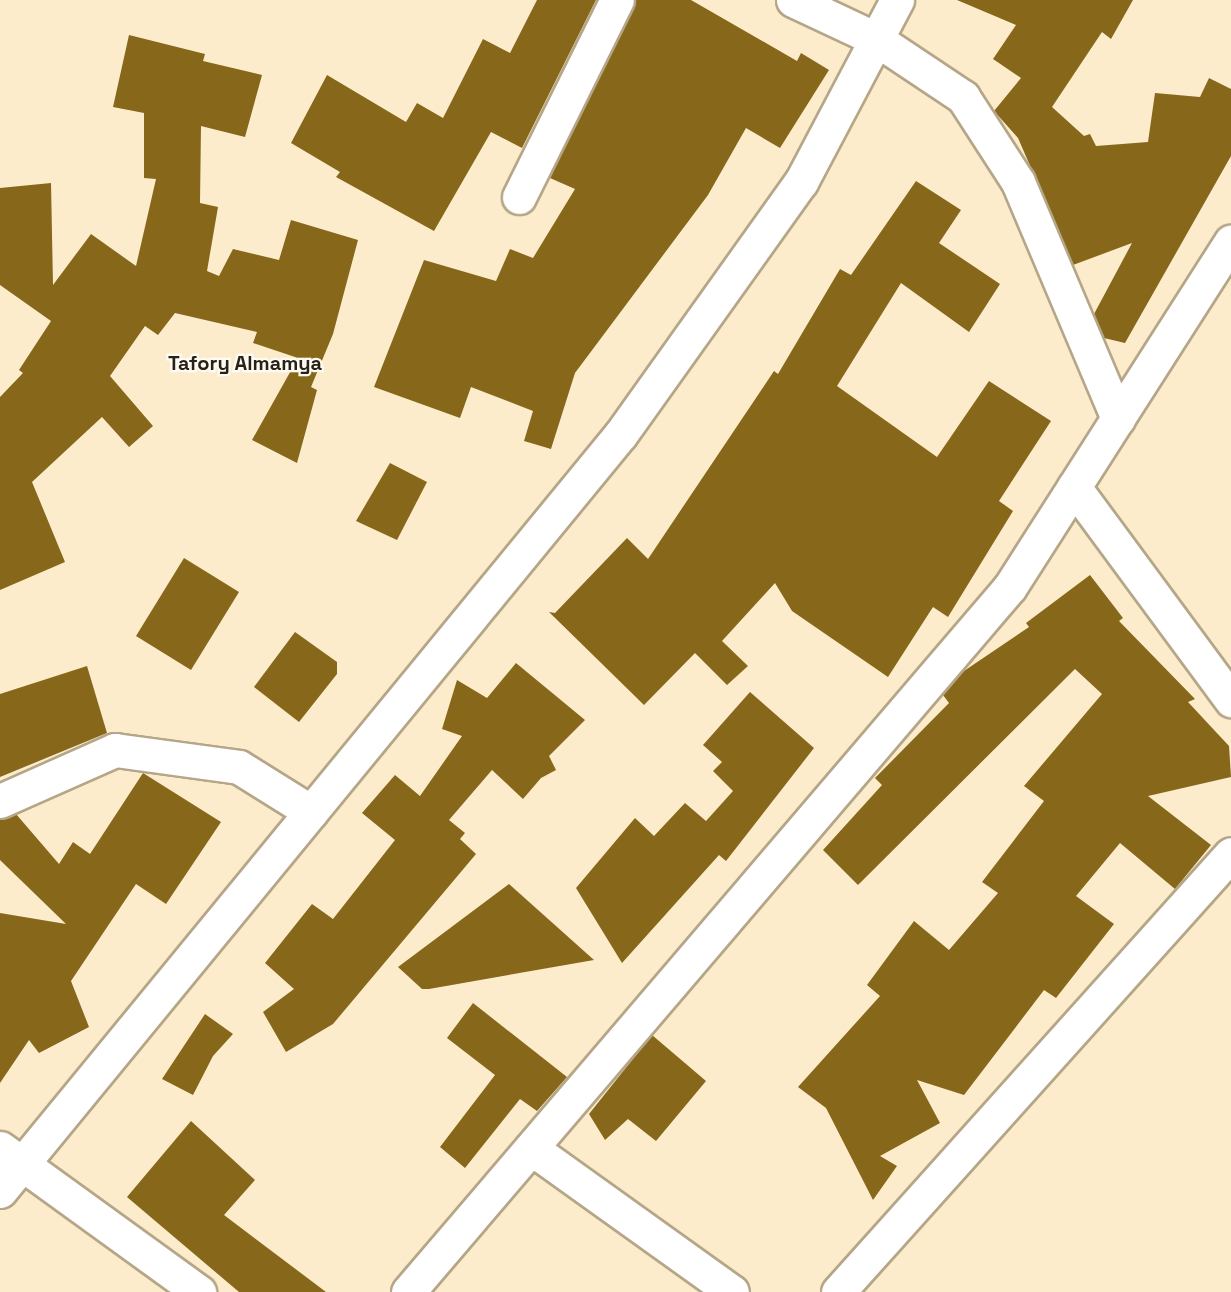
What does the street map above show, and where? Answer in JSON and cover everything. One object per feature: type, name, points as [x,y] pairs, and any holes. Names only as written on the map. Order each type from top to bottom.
[{"type":"street","points":[[519,197],[618,0]]},
{"type":"street","points":[[793,0],[876,39],[963,97],[1018,182],[1118,419]]},
{"type":"street","points":[[0,1191],[11,1156],[311,812],[621,434],[801,182],[897,0]]},
{"type":"street","points":[[408,1292],[1010,587],[1231,242]]},
{"type":"street","points":[[1074,487],[1231,700]]},
{"type":"street","points":[[0,801],[115,750],[239,767],[311,812]]},
{"type":"street","points":[[838,1292],[1231,854]]},
{"type":"street","points":[[531,1148],[732,1292]]},
{"type":"street","points":[[11,1156],[199,1292]]},
{"type":"building","points":[[537,0],[596,0],[522,148],[491,132],[434,231],[336,177],[340,172],[291,143],[327,75],[406,122],[417,103],[443,118],[483,39],[510,53]]},
{"type":"building","points":[[636,0],[691,0],[797,61],[801,53],[829,70],[780,148],[746,128],[708,195],[575,373],[551,449],[524,441],[533,411],[471,387],[460,418],[374,387],[424,260],[496,281],[510,249],[533,258],[575,189],[550,178]]},
{"type":"building","points":[[957,0],[1133,0],[1111,39],[1102,32],[1052,107],[1084,136],[1090,134],[1096,146],[1148,142],[1155,93],[1200,97],[1209,78],[1231,89],[1231,156],[1125,343],[1104,338],[1094,314],[1132,243],[1073,265],[1018,138],[994,111],[1021,78],[993,59],[1016,25]]},
{"type":"building","points":[[129,35],[205,54],[203,61],[262,75],[245,137],[201,126],[200,203],[218,207],[207,271],[219,276],[233,249],[279,260],[291,220],[358,240],[333,334],[311,387],[317,390],[297,463],[252,440],[298,358],[253,343],[257,332],[175,313],[158,335],[145,326],[110,376],[153,426],[129,447],[102,417],[32,482],[65,562],[0,590],[0,397],[23,373],[19,370],[51,321],[0,285],[0,188],[51,183],[53,285],[91,234],[136,266],[156,179],[144,178],[144,113],[113,107]]},
{"type":"building","points":[[916,181],[961,210],[939,243],[1000,284],[969,332],[901,283],[837,386],[937,457],[989,381],[1051,421],[999,501],[1013,511],[948,617],[933,607],[888,677],[792,611],[775,583],[722,641],[748,666],[727,685],[695,653],[644,705],[549,612],[555,613],[627,538],[648,559],[774,371],[778,374],[840,269],[851,275]]},
{"type":"building","points":[[390,463],[427,482],[397,540],[356,521]]},
{"type":"building","points":[[184,558],[239,592],[191,670],[136,636]]},
{"type":"building","points":[[1090,575],[1123,618],[1119,621],[1195,699],[1188,702],[1229,746],[1231,777],[1148,796],[1211,845],[1175,889],[1120,843],[1076,896],[1114,924],[1056,998],[1044,990],[964,1095],[917,1080],[940,1123],[880,1156],[897,1166],[873,1200],[826,1108],[798,1087],[880,996],[867,985],[914,921],[949,950],[998,893],[982,882],[1044,801],[1024,786],[1102,694],[1075,669],[858,885],[823,850],[882,785],[875,778],[949,703],[943,695],[961,673],[1029,627],[1026,623]]},
{"type":"building","points":[[295,632],[337,662],[337,674],[299,722],[254,687]]},
{"type":"building","points":[[516,663],[585,720],[549,756],[556,770],[541,778],[523,799],[492,770],[449,820],[465,833],[460,839],[476,854],[333,1024],[286,1052],[263,1012],[294,989],[265,963],[312,904],[333,919],[395,840],[362,813],[395,775],[420,796],[462,736],[442,729],[457,680],[487,698]]},
{"type":"building","points":[[87,666],[107,733],[0,777],[0,694]]},
{"type":"building","points":[[750,692],[814,748],[726,861],[719,855],[622,963],[576,888],[635,818],[654,836],[685,803],[706,821],[733,791],[713,771],[722,762],[703,745]]},
{"type":"building","points":[[143,773],[221,822],[166,904],[136,884],[71,981],[89,1027],[39,1053],[29,1040],[0,1083],[0,913],[66,924],[0,860],[0,819],[16,814],[59,864],[73,842],[90,854]]},
{"type":"building","points":[[509,884],[594,960],[429,989],[422,989],[398,967]]},
{"type":"building","points":[[473,1003],[567,1077],[537,1111],[520,1099],[465,1168],[440,1147],[495,1075],[447,1038]]},
{"type":"building","points":[[205,1014],[233,1034],[213,1056],[193,1095],[162,1079]]},
{"type":"building","points":[[652,1035],[706,1081],[656,1141],[628,1119],[605,1140],[589,1114]]},
{"type":"building","points":[[191,1121],[255,1180],[224,1215],[326,1292],[239,1292],[127,1197]]},
{"type":"district","name":"Tafory Almamya","points":[[245,363]]}]
